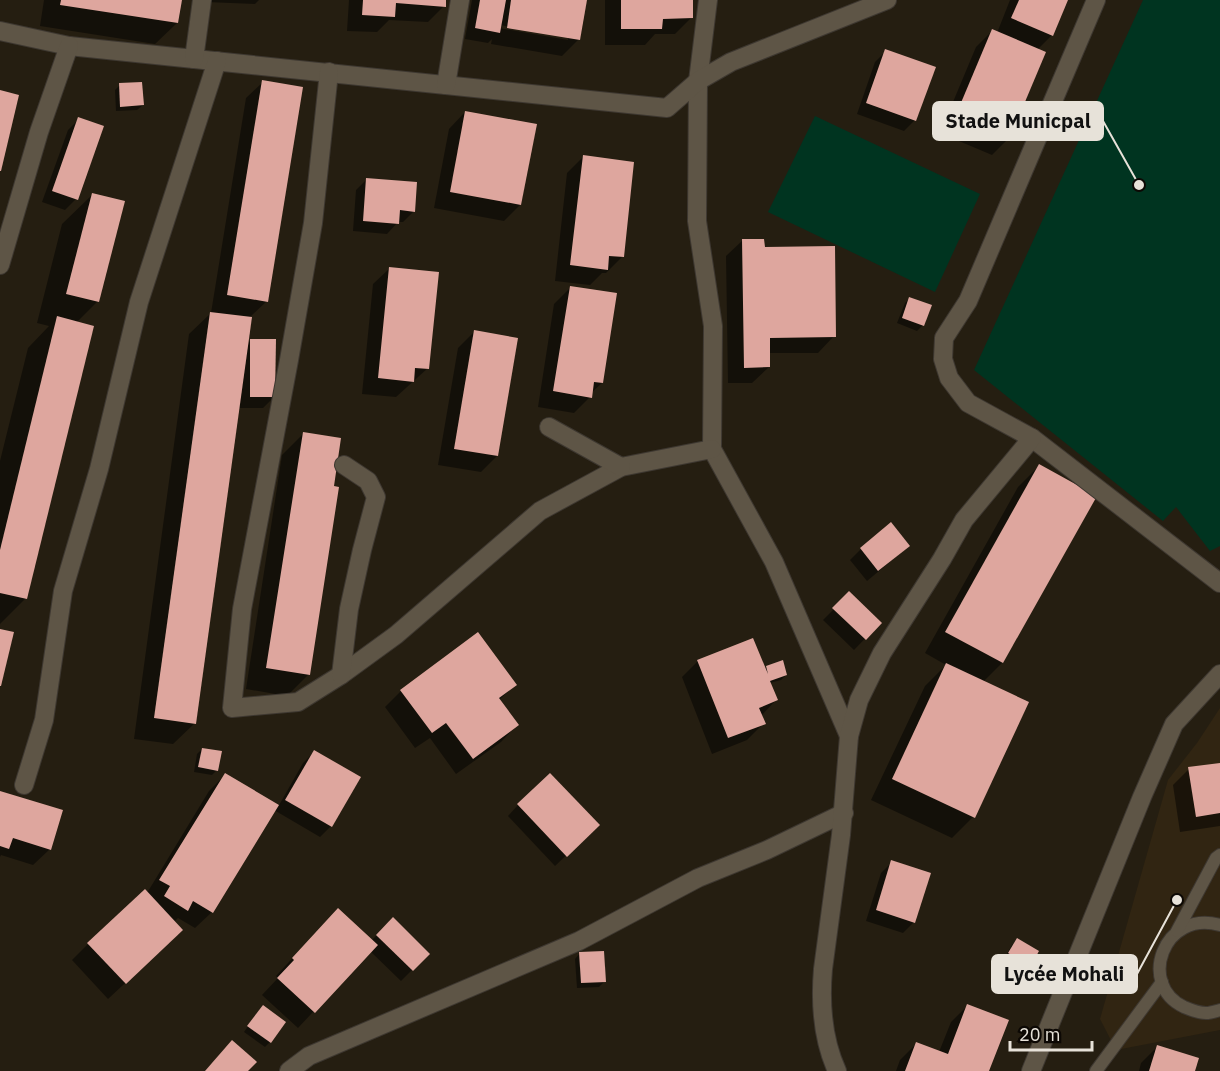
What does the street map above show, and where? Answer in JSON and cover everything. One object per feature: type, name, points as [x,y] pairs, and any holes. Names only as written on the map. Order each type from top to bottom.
[{"type":"street","points":[[194,59],[202,0]]},
{"type":"street","points":[[446,84],[460,0]]},
{"type":"street","points":[[708,0],[698,81],[697,221],[713,326],[712,449],[774,562],[849,736]]},
{"type":"street","points":[[0,31],[69,46],[667,108],[698,81],[731,62],[887,0]]},
{"type":"street","points":[[1096,0],[968,301],[944,338],[943,359],[949,378],[968,403],[1032,438],[1220,583]]},
{"type":"street","points":[[0,266],[39,132],[69,46]]},
{"type":"street","points":[[24,785],[45,720],[63,591],[99,469],[139,302],[217,61]]},
{"type":"street","points":[[329,72],[313,223],[242,609],[232,708],[298,702],[341,675],[396,635],[540,511],[621,467],[712,449]]},
{"type":"street","points":[[549,427],[621,467]]},
{"type":"street","points":[[837,1071],[825,1036],[821,991],[844,813],[849,736],[859,700],[882,653],[942,558],[963,520],[1032,438]]},
{"type":"street","points":[[341,675],[349,609],[376,497],[368,481],[344,465]]},
{"type":"street","points":[[1031,1071],[1174,724],[1220,674]]},
{"type":"street","points":[[289,1071],[309,1056],[579,941],[698,878],[767,850],[844,813]]},
{"type":"lane","points":[[1220,855],[1216,858],[1178,931],[1161,954],[1160,968],[1162,982],[1169,995],[1179,1005],[1192,1011],[1206,1013],[1220,1010]]},
{"type":"lane","points":[[1178,931],[1190,924],[1204,922],[1220,925]]},
{"type":"lane","points":[[1096,1071],[1162,982]]},
{"type":"shaded area","points":[[1220,708],[1220,1030],[1116,1050],[1100,1019],[1168,780],[1197,743]]},
{"type":"green space","points":[[1143,0],[1220,0],[1220,546],[1210,551],[1176,507],[1163,521],[974,370]]},
{"type":"green space","points":[[815,116],[980,194],[935,292],[768,212]]},
{"type":"building","points":[[61,0],[182,0],[178,23],[60,5]]},
{"type":"building","points":[[363,0],[446,0],[446,7],[396,3],[395,17],[362,15]]},
{"type":"building","points":[[480,0],[506,0],[500,33],[475,28]]},
{"type":"building","points":[[511,0],[587,0],[580,40],[507,28]]},
{"type":"building","points":[[621,0],[693,0],[693,18],[663,19],[662,29],[621,29]]},
{"type":"building","points":[[1019,0],[1068,0],[1053,36],[1011,18]]},
{"type":"building","points":[[992,29],[1046,52],[1009,140],[955,117]]},
{"type":"building","points":[[885,49],[936,67],[916,121],[866,103]]},
{"type":"building","points":[[262,80],[303,87],[268,302],[227,295]]},
{"type":"building","points":[[142,82],[144,105],[120,107],[119,83]]},
{"type":"building","points":[[0,90],[19,95],[1,171],[0,171]]},
{"type":"building","points":[[465,111],[537,124],[521,205],[450,192]]},
{"type":"building","points":[[78,117],[104,126],[78,200],[52,191]]},
{"type":"building","points":[[583,155],[634,162],[624,257],[609,256],[608,270],[570,265]]},
{"type":"building","points":[[366,178],[417,182],[415,212],[400,210],[399,224],[363,221]]},
{"type":"building","points":[[92,193],[125,201],[99,302],[66,294]]},
{"type":"building","points":[[742,239],[764,239],[765,247],[835,246],[836,337],[770,338],[770,367],[744,368]]},
{"type":"building","points":[[389,267],[439,272],[429,369],[415,368],[414,382],[378,378]]},
{"type":"building","points":[[570,286],[617,293],[603,383],[594,382],[592,398],[553,391]]},
{"type":"building","points":[[909,297],[932,305],[924,326],[902,318]]},
{"type":"building","points":[[210,312],[252,317],[196,724],[154,718]]},
{"type":"building","points":[[57,316],[94,326],[27,599],[0,593],[0,550]]},
{"type":"building","points":[[474,330],[518,338],[498,456],[454,449]]},
{"type":"building","points":[[250,339],[276,339],[275,397],[250,397]]},
{"type":"building","points":[[303,432],[341,438],[334,486],[339,487],[310,675],[266,668]]},
{"type":"building","points":[[1039,464],[1097,496],[1003,663],[945,632]]},
{"type":"building","points":[[891,522],[910,546],[878,571],[860,548]]},
{"type":"building","points":[[849,591],[882,623],[866,640],[832,608]]},
{"type":"building","points":[[0,629],[14,632],[1,686],[0,686]]},
{"type":"building","points":[[478,632],[517,685],[499,698],[519,725],[473,759],[446,723],[432,733],[400,690]]},
{"type":"building","points":[[753,638],[768,674],[766,666],[783,660],[787,675],[770,681],[778,700],[759,708],[766,724],[728,738],[697,660]]},
{"type":"building","points":[[946,663],[1029,702],[975,818],[892,779]]},
{"type":"building","points":[[202,748],[222,751],[218,771],[198,767]]},
{"type":"building","points":[[314,750],[361,777],[332,827],[285,800]]},
{"type":"building","points":[[1220,763],[1220,813],[1196,817],[1188,767]]},
{"type":"building","points":[[225,773],[279,805],[213,913],[193,901],[188,911],[164,896],[170,886],[159,880]]},
{"type":"building","points":[[550,773],[600,825],[567,857],[517,804]]},
{"type":"building","points":[[0,791],[63,810],[51,850],[13,838],[9,849],[0,846]]},
{"type":"building","points":[[891,860],[931,873],[915,923],[876,910]]},
{"type":"building","points":[[145,889],[183,930],[126,984],[87,943]]},
{"type":"building","points":[[338,908],[378,945],[315,1013],[277,978],[294,960],[292,958]]},
{"type":"building","points":[[393,917],[430,954],[413,971],[376,935]]},
{"type":"building","points":[[1017,938],[1039,951],[1031,966],[1008,953]]},
{"type":"building","points":[[604,951],[606,982],[581,983],[579,952]]},
{"type":"building","points":[[967,1004],[1009,1020],[989,1071],[905,1071],[916,1042],[948,1054]]},
{"type":"building","points":[[263,1005],[286,1022],[271,1043],[247,1026]]},
{"type":"building","points":[[232,1040],[257,1062],[248,1071],[205,1071]]},
{"type":"building","points":[[1157,1045],[1199,1058],[1195,1071],[1149,1071]]},
{"type":"place","name":"Stade Municpal","points":[[1139,185]]},
{"type":"place","name":"Lycée Mohali","points":[[1177,900]]}]
